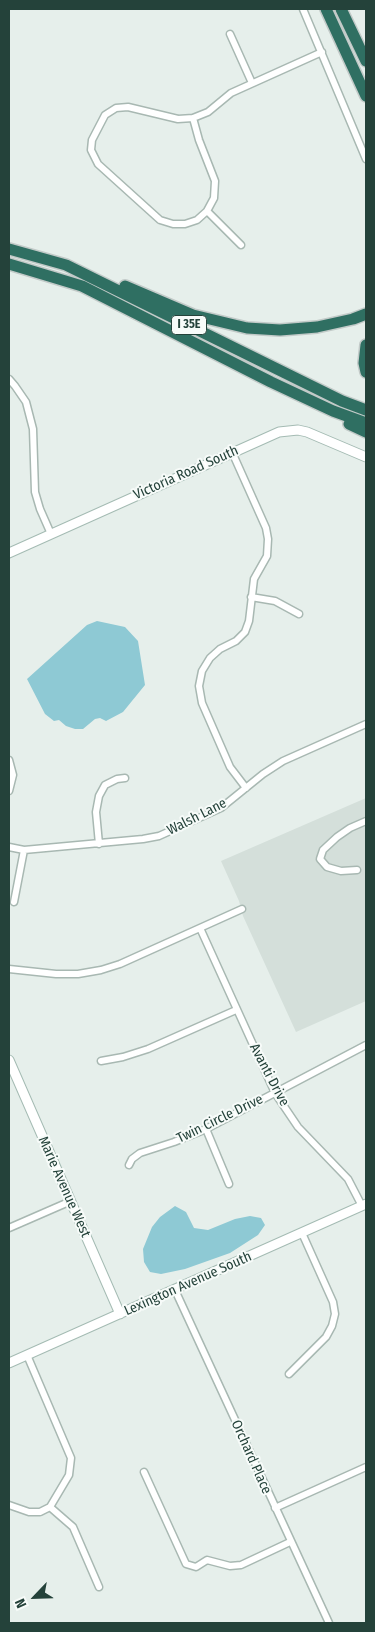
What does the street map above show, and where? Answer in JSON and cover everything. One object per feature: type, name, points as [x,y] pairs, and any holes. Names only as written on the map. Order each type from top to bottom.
[{"type":"highway","points":[[341,9],[366,61]]},
{"type":"highway","points":[[346,9],[366,56]]},
{"type":"highway","points":[[328,13],[366,84]]},
{"type":"highway","points":[[328,13],[366,96]]},
{"type":"highway","name":"I 35E","points":[[9,249],[66,265],[342,401],[366,410]]},
{"type":"highway","name":"I 35E","points":[[9,264],[82,286],[271,382],[333,411],[366,423]]},
{"type":"highway","points":[[66,265],[100,275],[193,315],[247,328],[280,330],[317,327],[366,314]]},
{"type":"highway","points":[[366,345],[364,363],[366,372]]},
{"type":"highway","points":[[271,382],[316,408],[366,432]]},
{"type":"street","points":[[303,9],[366,159]]},
{"type":"street","points":[[230,34],[252,83]]},
{"type":"street","points":[[193,118],[199,140],[216,181],[214,198],[207,211],[197,220],[185,224],[172,224],[160,220],[98,164],[91,150],[92,140],[105,115],[116,108],[128,107],[178,119],[193,118],[208,112],[231,93],[322,52]]},
{"type":"street","points":[[207,211],[241,245]]},
{"type":"street","points":[[9,379],[26,402],[33,429],[35,492],[51,534]]},
{"type":"street","name":"Victoria Road South","points":[[9,553],[279,432],[298,430],[307,432],[366,457]]},
{"type":"street","points":[[232,452],[266,528],[268,539],[267,556],[254,579],[245,632],[236,641],[220,649],[210,658],[202,671],[199,686],[202,703],[230,767],[246,788]]},
{"type":"street","points":[[250,597],[275,601],[299,614]]},
{"type":"street","name":"Walsh Lane","points":[[9,847],[24,850],[99,844],[159,836],[221,808],[263,774],[283,761],[366,724]]},
{"type":"street","points":[[9,760],[13,775],[9,791]]},
{"type":"street","points":[[99,844],[96,812],[99,796],[105,786],[117,778],[125,778]]},
{"type":"street","points":[[357,870],[341,871],[327,867],[320,859],[323,850],[337,837],[350,828],[366,821]]},
{"type":"street","points":[[14,902],[24,850]]},
{"type":"street","points":[[9,969],[61,974],[101,970],[120,964],[242,909]]},
{"type":"street","name":"Avanti Drive","points":[[200,928],[275,1093],[298,1126],[348,1179],[364,1205]]},
{"type":"street","points":[[100,1061],[123,1057],[148,1049],[236,1010]]},
{"type":"street","name":"Twin Circle Drive","points":[[129,1165],[132,1159],[140,1152],[174,1142],[206,1129],[366,1045]]},
{"type":"street","name":"Marie Avenue West","points":[[9,1060],[120,1314]]},
{"type":"street","points":[[206,1129],[229,1184]]},
{"type":"street","points":[[9,1228],[70,1201]]},
{"type":"street","name":"Lexington Avenue South","points":[[9,1363],[364,1205]]},
{"type":"street","points":[[289,1374],[326,1337],[332,1326],[334,1314],[333,1302],[302,1233]]},
{"type":"street","name":"Orchard Place","points":[[175,1290],[274,1508],[329,1623]]},
{"type":"street","points":[[9,1505],[29,1512],[40,1512],[50,1507],[69,1475],[71,1458],[27,1355]]},
{"type":"street","points":[[274,1508],[366,1467]]},
{"type":"street","points":[[144,1472],[186,1564],[196,1567],[208,1560],[230,1566],[241,1565],[290,1542]]},
{"type":"street","points":[[50,1507],[73,1526],[99,1587]]},
{"type":"shaded area","points":[[366,798],[366,1001],[296,1032],[243,916],[239,901],[221,861]]},
{"type":"water","points":[[97,621],[125,627],[138,641],[145,685],[123,712],[106,721],[100,718],[95,719],[83,729],[75,729],[66,726],[59,720],[54,721],[45,714],[27,679],[87,625]]},
{"type":"water","points":[[175,1206],[186,1212],[194,1228],[208,1230],[235,1219],[250,1216],[261,1218],[265,1225],[258,1235],[230,1253],[185,1269],[161,1274],[150,1272],[144,1262],[143,1249],[152,1227],[160,1217]]}]
